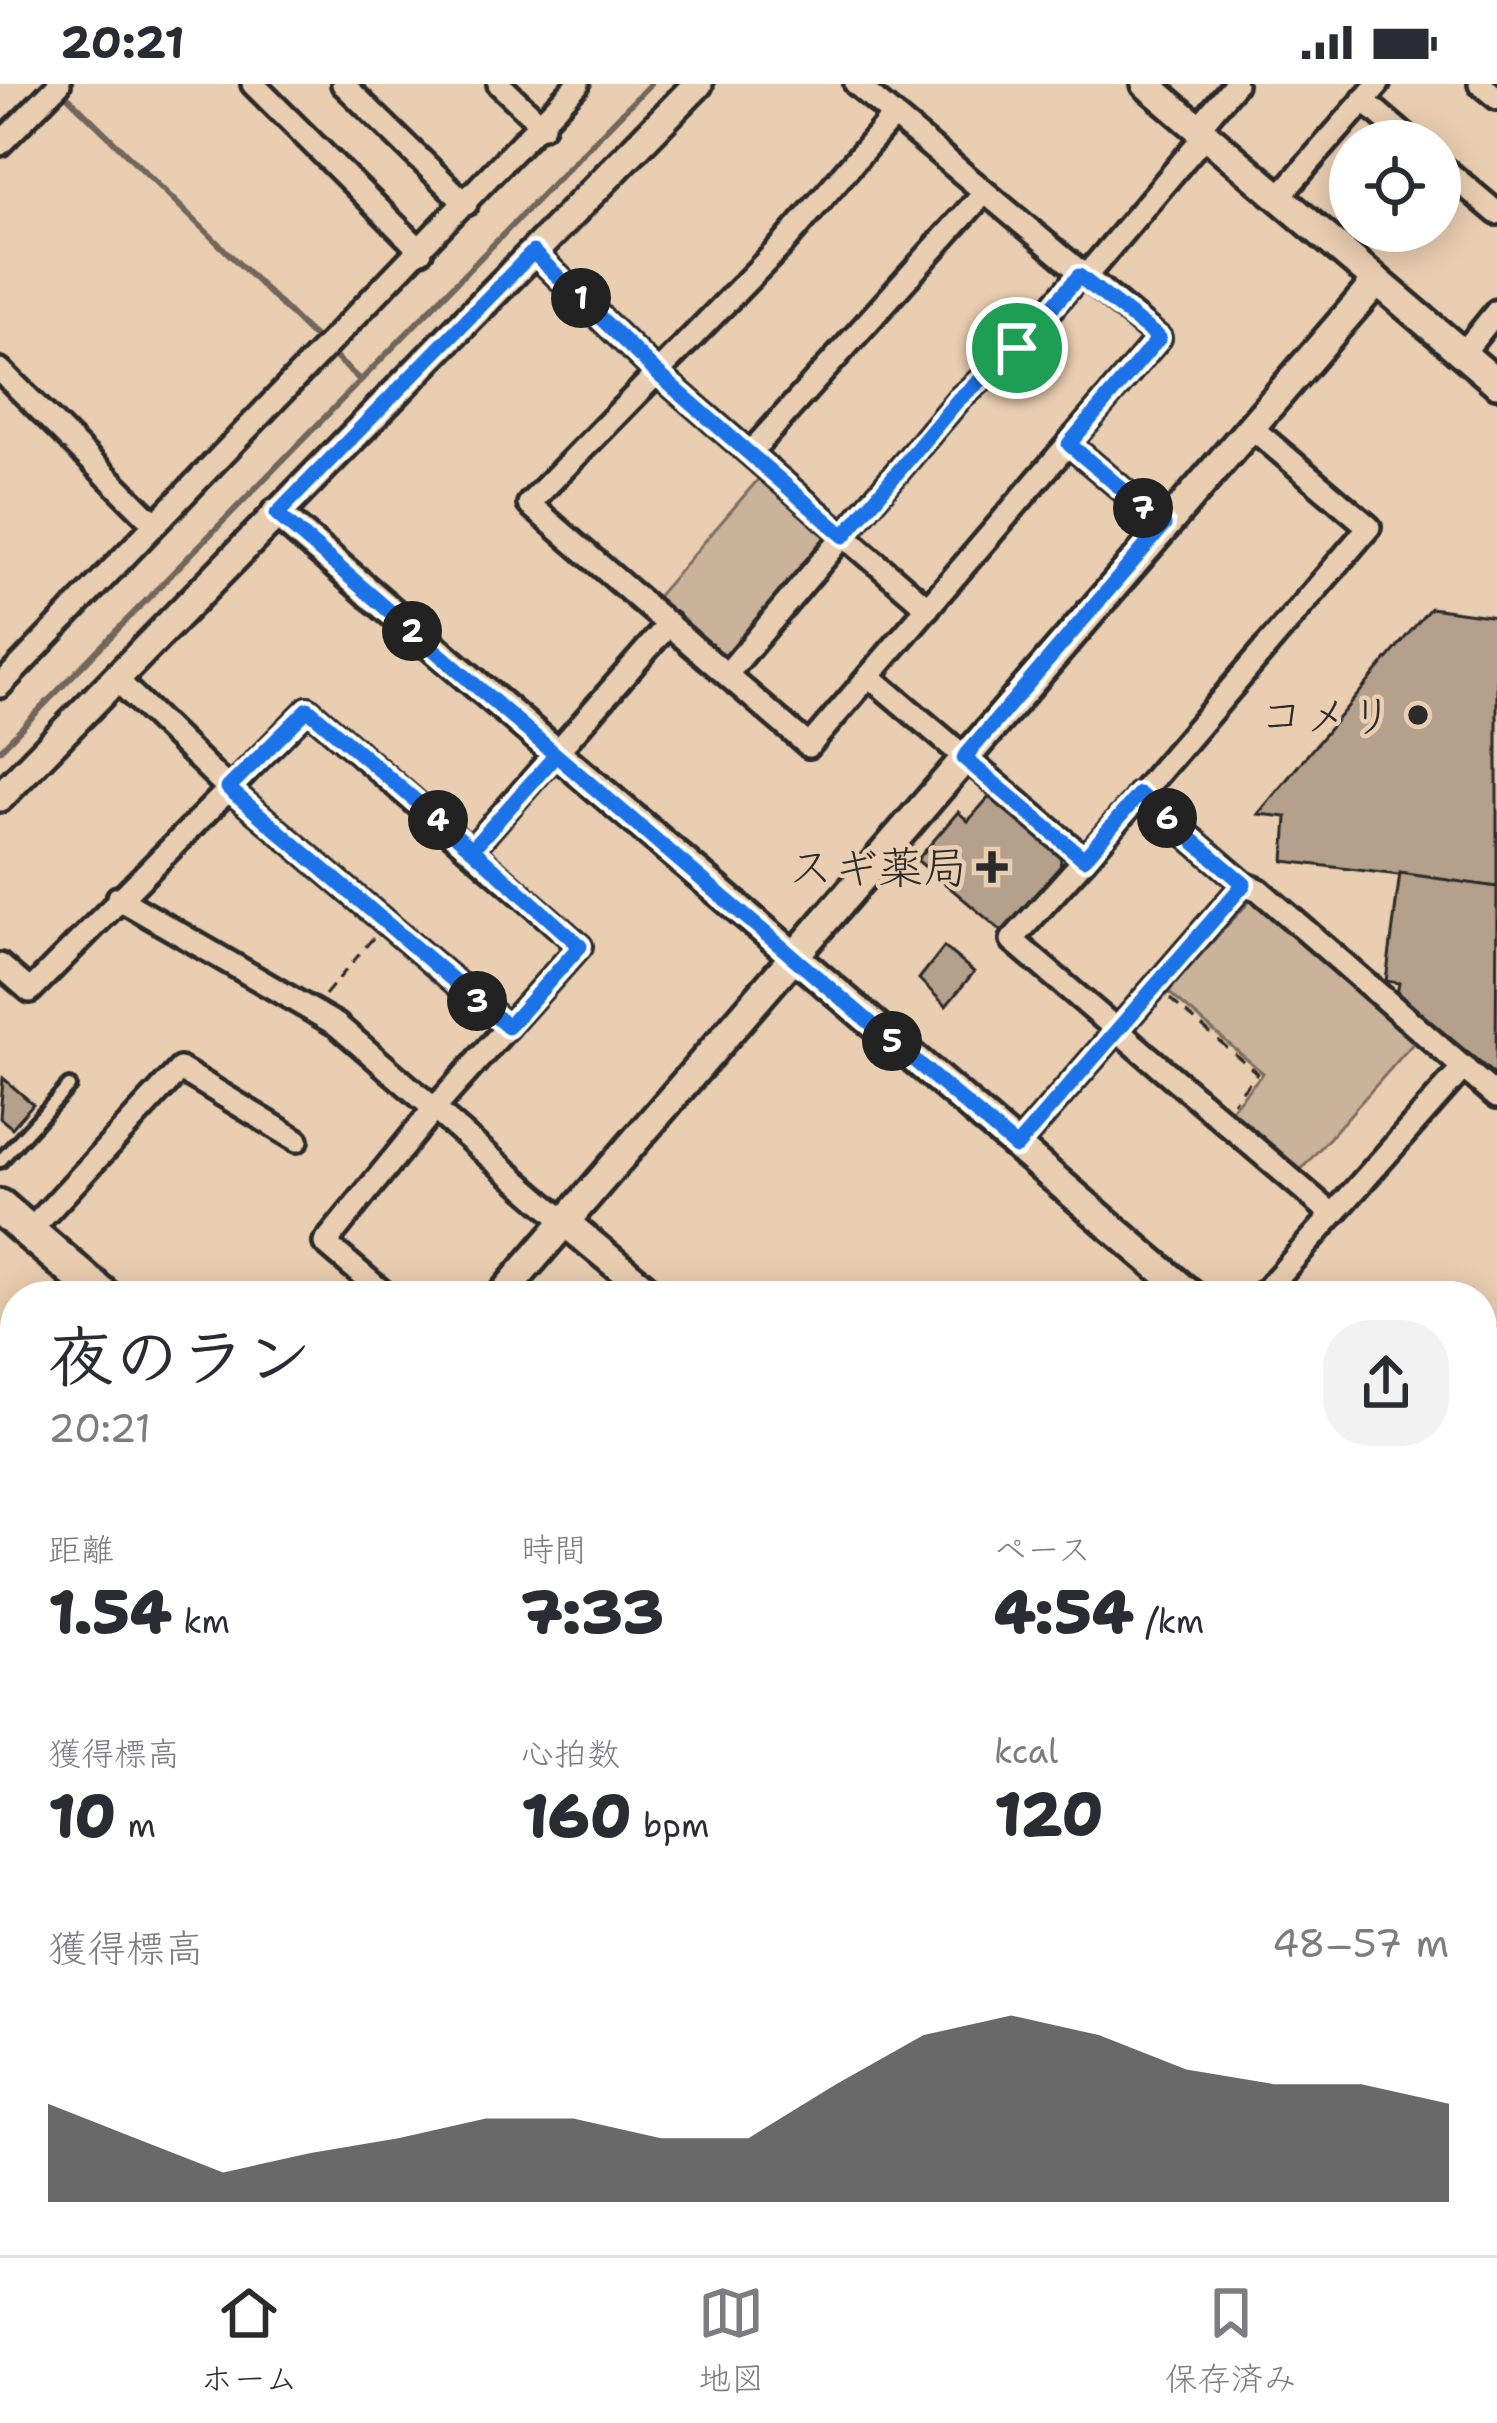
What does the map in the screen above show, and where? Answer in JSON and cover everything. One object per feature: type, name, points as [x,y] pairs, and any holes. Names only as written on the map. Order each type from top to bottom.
[{"type":"main road","points":[[0,1208],[85,1281]]},
{"type":"street","points":[[253,84],[422,250]]},
{"type":"street","points":[[343,84],[466,204]]},
{"type":"street","points":[[499,84],[543,126]]},
{"type":"street","points":[[0,686],[543,126],[578,84]]},
{"type":"street","points":[[0,797],[698,84]]},
{"type":"street","points":[[856,84],[1159,338],[809,746],[529,504],[784,243],[894,116]]},
{"type":"street","points":[[1146,84],[1497,383]]},
{"type":"street","points":[[727,674],[958,400],[1017,348],[1082,276],[1235,84]]},
{"type":"street","points":[[1480,84],[1497,98]]},
{"type":"street","points":[[0,143],[53,90]]},
{"type":"street","points":[[1279,197],[1370,92],[1394,120]]},
{"type":"street","points":[[1461,183],[1497,213]]},
{"type":"street","points":[[749,453],[982,194]]},
{"type":"street","points":[[533,252],[657,373],[928,608]]},
{"type":"street","points":[[514,1281],[796,960],[964,758],[1377,281]]},
{"type":"street","points":[[1462,352],[1497,311]]},
{"type":"street","points":[[0,370],[154,523]]},
{"type":"street","points":[[1252,428],[1369,527],[1012,940],[1333,1214]]},
{"type":"street","points":[[1069,444],[1164,525]]},
{"type":"street","points":[[277,514],[1174,1281]]},
{"type":"street","points":[[472,849],[669,624]]},
{"type":"street","points":[[869,676],[1084,859]]},
{"type":"street","points":[[116,679],[228,788],[508,1027]]},
{"type":"street","points":[[0,965],[30,991],[308,709],[472,849],[580,946],[434,1109],[325,1243],[369,1281]]},
{"type":"street","points":[[1139,794],[1244,884],[1259,890],[1497,1096]]},
{"type":"street","points":[[1016,1147],[1244,884]]},
{"type":"street","points":[[118,898],[312,1010],[636,1281]]},
{"type":"street","points":[[1275,1281],[1464,1067]]},
{"type":"street","points":[[28,1232],[180,1069],[297,1141]]},
{"type":"lane","points":[[0,1161],[69,1086]]},
{"type":"path","points":[[312,1010],[386,923]]},
{"type":"path","points":[[1155,986],[1257,1073],[1220,1117]]},
{"type":"shaded area","points":[[762,475],[825,531],[825,542],[731,654],[720,656],[655,599]]},
{"type":"shaded area","points":[[1251,900],[1417,1039],[1300,1171],[1229,1112],[1263,1073],[1167,991]]},
{"type":"building","name":"コメリ","points":[[1430,608],[1497,617],[1497,887],[1284,861],[1287,817],[1258,814]]},
{"type":"building","name":"スギ薬局","points":[[989,797],[1061,858],[1060,869],[1005,934],[917,860],[958,812],[968,821]]},
{"type":"building","points":[[1400,873],[1497,887],[1496,1076],[1397,994],[1399,983],[1386,981]]},
{"type":"building","points":[[944,947],[974,972],[946,1006],[919,979]]},
{"type":"building","points":[[3,1078],[33,1104],[12,1128],[0,1118]]},
{"type":"waterway","points":[[0,750],[650,84]]},
{"type":"waterway","points":[[62,91],[313,336]]},
{"type":"waterway","points":[[337,359],[360,380]]},
{"type":"place","name":"コメリ","points":[[1418,715]]},
{"type":"place","name":"スギ薬局","points":[[992,867]]},
{"type":"route","points":[[1017,348],[958,400],[844,536],[657,373],[533,252],[277,514],[556,755],[472,849],[580,946],[508,1027],[228,788],[308,709],[472,849],[556,755],[1016,1147],[1244,884],[1139,794],[1084,859],[964,758],[1164,525],[1069,444],[1159,338],[1079,276],[1017,348]]}]
